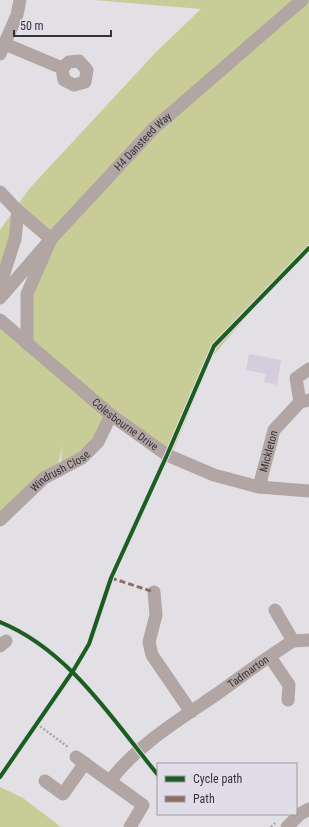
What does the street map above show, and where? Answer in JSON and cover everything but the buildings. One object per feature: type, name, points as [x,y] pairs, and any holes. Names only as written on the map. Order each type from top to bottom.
[{"type":"street","points":[[20,0],[17,14],[3,49],[62,68]]},
{"type":"street","name":"H4 Dansteed Way","points":[[0,298],[51,238],[154,128],[302,0]]},
{"type":"street","points":[[0,192],[18,211],[51,238],[27,294],[27,344]]},
{"type":"street","points":[[0,286],[15,239],[18,211]]},
{"type":"street","name":"Colesbourne Drive","points":[[0,320],[112,415],[167,455],[214,475],[259,488],[309,491]]},
{"type":"street","name":"Mickleton","points":[[259,488],[274,430],[305,401],[296,378],[309,370]]},
{"type":"street","name":"Windrush Close","points":[[0,520],[44,478],[82,458],[98,442],[112,415]]},
{"type":"street","points":[[154,592],[156,615],[149,642],[152,655],[191,712]]},
{"type":"street","points":[[275,610],[293,641],[309,640]]},
{"type":"street","name":"Tadmarton","points":[[110,781],[122,766],[138,751],[293,641]]},
{"type":"street","points":[[270,657],[289,685],[288,700]]},
{"type":"street","points":[[45,781],[63,794],[81,760],[143,805],[130,827]]},
{"type":"street","points":[[287,827],[300,814],[309,809]]},
{"type":"path","points":[[33,730],[42,717]]},
{"type":"path","points":[[37,724],[74,751],[81,760]]},
{"type":"green space","points":[[94,0],[309,0],[309,252],[269,290],[212,357],[171,456],[111,415],[98,442],[61,463],[62,446],[59,462],[0,518],[0,320],[26,344],[27,294],[51,239],[17,209],[0,286],[0,230],[29,189],[156,52],[201,9]]},
{"type":"green space","points":[[0,787],[23,798],[61,827],[0,827]]},
{"type":"marked path","points":[[111,578],[154,592]]},
{"type":"cycle path","points":[[0,777],[73,671],[89,644],[111,578],[167,455],[214,346],[309,248]]},
{"type":"cycle path","points":[[0,622],[25,634],[68,668],[106,709],[157,774]]}]
